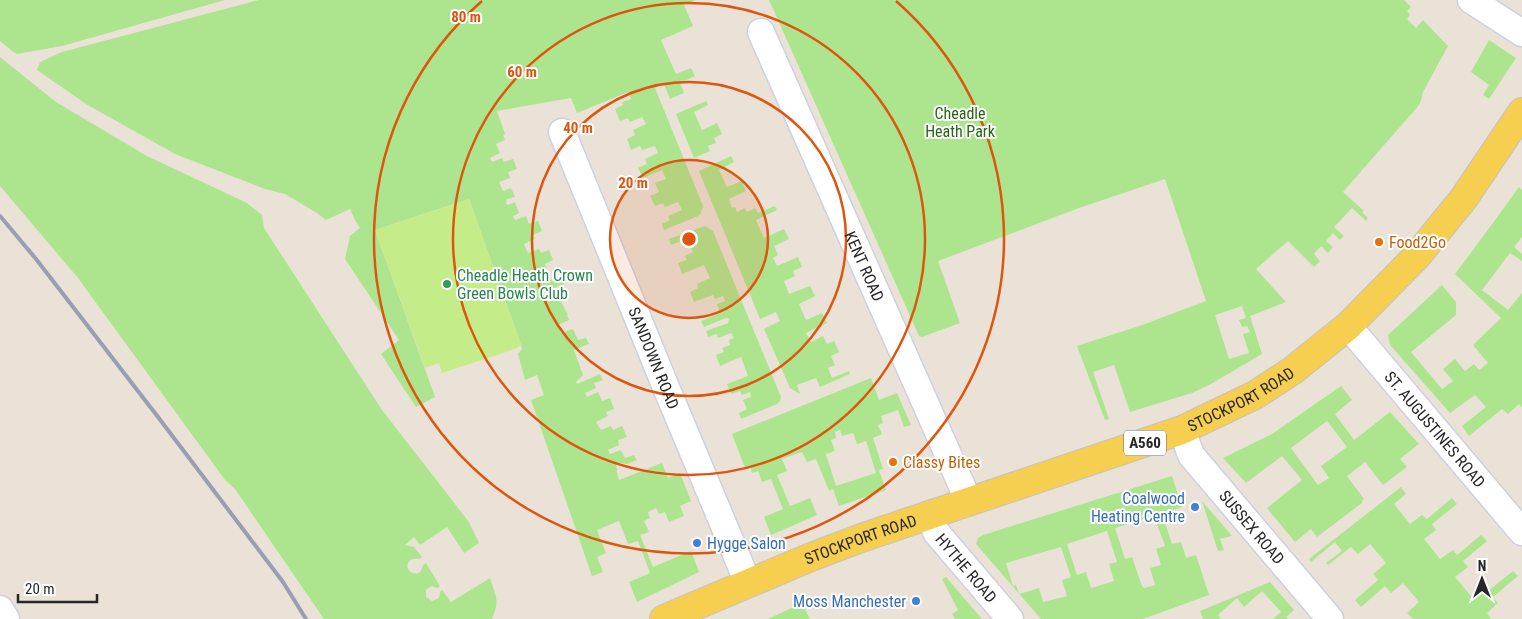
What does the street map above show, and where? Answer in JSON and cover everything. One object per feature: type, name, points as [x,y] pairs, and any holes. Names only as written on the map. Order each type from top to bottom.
[{"type":"main road","name":"STOCKPORT ROAD","points":[[664,619],[811,557],[930,514],[1182,430],[1255,395],[1292,371],[1348,326],[1420,252],[1464,198],[1522,112]]},
{"type":"street","points":[[1471,0],[1522,33]]},
{"type":"street","name":"KENT ROAD","points":[[761,32],[962,486],[967,502]]},
{"type":"street","name":"SANDOWN ROAD","points":[[562,132],[748,583]]},
{"type":"street","name":"ST. AUGUSTINES ROAD","points":[[1348,326],[1522,532]]},
{"type":"street","name":"SUSSEX ROAD","points":[[1182,430],[1191,455],[1330,619]]},
{"type":"street","name":"HYTHE ROAD","points":[[930,514],[936,532],[1010,619]]},
{"type":"street","points":[[0,609],[6,619]]},
{"type":"green space","points":[[0,0],[225,0],[62,46],[17,54],[0,41]]},
{"type":"green space","points":[[259,0],[695,0],[684,5],[693,26],[661,40],[676,74],[691,68],[695,76],[680,83],[684,93],[670,99],[664,84],[655,88],[703,206],[698,216],[664,230],[662,224],[670,220],[668,216],[682,210],[678,202],[665,207],[663,203],[655,206],[650,196],[659,192],[655,183],[666,179],[662,170],[643,178],[638,168],[647,164],[645,159],[658,153],[655,146],[642,150],[640,146],[631,150],[627,139],[635,135],[633,130],[646,124],[642,117],[630,122],[628,118],[620,121],[615,109],[623,105],[622,102],[631,99],[628,92],[577,113],[571,98],[497,111],[505,134],[503,135],[505,140],[496,144],[500,153],[490,158],[492,162],[502,158],[504,162],[513,159],[517,169],[508,172],[510,178],[499,182],[503,191],[511,188],[515,197],[507,199],[506,203],[508,205],[515,202],[519,213],[513,216],[515,220],[526,216],[529,224],[538,221],[542,231],[533,235],[535,239],[524,244],[528,253],[539,249],[541,253],[549,250],[553,260],[545,264],[547,268],[536,273],[539,281],[550,277],[553,282],[562,278],[564,284],[542,293],[542,296],[546,297],[548,302],[559,298],[568,315],[569,320],[558,325],[561,333],[573,329],[578,340],[586,338],[589,344],[574,350],[583,375],[576,382],[577,384],[600,374],[603,380],[594,383],[596,388],[585,393],[587,397],[598,392],[602,401],[610,398],[614,409],[606,412],[608,416],[596,422],[601,430],[611,426],[613,430],[622,426],[627,437],[618,440],[619,445],[608,450],[610,454],[621,450],[625,458],[634,455],[637,460],[627,464],[616,463],[619,480],[662,463],[668,478],[680,473],[691,501],[680,506],[684,516],[669,522],[665,512],[659,514],[656,508],[648,512],[650,518],[644,521],[649,532],[640,535],[653,567],[691,551],[699,572],[637,602],[629,582],[650,573],[638,541],[628,544],[619,521],[597,530],[606,553],[597,557],[603,572],[592,576],[531,400],[544,395],[537,375],[525,380],[518,354],[522,349],[521,345],[469,199],[375,230],[435,397],[416,407],[381,354],[399,340],[345,259],[350,236],[360,228],[350,209],[326,220],[285,194],[265,189],[175,154],[86,104],[37,70],[40,62],[62,52]]},
{"type":"green space","name":"Cheadle Heath Park","points":[[769,0],[1404,0],[1411,7],[1407,11],[1410,15],[1407,19],[1416,28],[1423,20],[1448,46],[1423,92],[1420,104],[1343,192],[1364,211],[1362,212],[1368,218],[1366,221],[1352,208],[1334,227],[1344,236],[1340,240],[1333,233],[1326,241],[1333,247],[1328,253],[1321,246],[1314,254],[1320,261],[1314,267],[1288,241],[1256,269],[1286,302],[1250,316],[1262,354],[1211,384],[1192,393],[1130,412],[1114,365],[1093,372],[1109,419],[1105,420],[1077,346],[1145,324],[1206,301],[1165,179],[1079,208],[938,261],[960,323],[922,337],[919,336]],"holes":[[[1242,306],[1246,318],[1239,320],[1242,327],[1247,326],[1250,332],[1243,334],[1249,353],[1229,359],[1215,315]]]},
{"type":"green space","points":[[1489,40],[1516,58],[1489,99],[1483,95],[1489,85],[1471,72]]},
{"type":"green space","points":[[0,57],[56,102],[147,156],[247,203],[262,215],[264,228],[382,410],[469,522],[479,543],[464,553],[447,527],[420,545],[414,537],[405,545],[414,547],[422,557],[409,562],[409,571],[417,574],[426,563],[440,586],[438,588],[431,586],[426,590],[426,597],[432,601],[439,598],[442,590],[451,602],[490,578],[496,603],[492,619],[324,619],[235,489],[225,480],[78,278],[0,186]]},
{"type":"green space","points":[[706,101],[708,105],[694,112],[702,130],[717,123],[722,134],[714,138],[716,143],[708,146],[710,151],[694,158],[676,114]]},
{"type":"green space","points":[[731,156],[734,162],[719,170],[727,187],[742,181],[746,191],[729,199],[732,208],[735,207],[737,212],[745,208],[747,212],[755,208],[758,213],[775,206],[777,210],[756,220],[764,238],[784,229],[789,239],[774,246],[778,255],[773,258],[777,266],[798,257],[802,267],[793,271],[795,276],[784,281],[789,294],[810,286],[815,296],[799,304],[806,320],[822,313],[827,323],[806,333],[811,342],[823,336],[827,344],[834,341],[839,352],[831,356],[835,365],[828,368],[832,378],[849,371],[850,374],[820,387],[816,378],[797,385],[800,394],[790,388],[764,329],[780,321],[776,312],[760,319],[699,171]]},
{"type":"green space","points":[[1519,187],[1522,190],[1522,237],[1514,247],[1522,254],[1522,261],[1510,253],[1482,290],[1508,310],[1522,293],[1522,408],[1519,404],[1508,414],[1502,409],[1469,436],[1462,426],[1486,407],[1475,395],[1450,413],[1390,345],[1388,335],[1442,285],[1456,302],[1456,315],[1411,352],[1442,389],[1453,381],[1443,369],[1455,359],[1465,371],[1474,364],[1479,370],[1488,363],[1473,345],[1501,318],[1455,274]]},
{"type":"green space","name":"Cheadle Heath Crown Green Bowls Club","points":[[469,199],[521,345],[515,349],[442,373],[439,363],[425,368],[375,230]]},
{"type":"green space","points":[[705,226],[713,231],[781,397],[777,404],[741,419],[739,413],[747,409],[743,400],[751,397],[750,392],[742,395],[740,391],[731,394],[727,384],[748,376],[741,357],[720,366],[716,355],[724,352],[722,348],[730,345],[729,340],[734,338],[731,333],[718,338],[717,334],[708,337],[706,331],[728,323],[729,319],[726,318],[704,327],[701,321],[720,313],[717,304],[725,301],[723,296],[715,299],[713,295],[694,302],[690,292],[698,288],[697,284],[710,278],[704,265],[682,274],[678,263],[687,260],[685,256],[693,252],[691,248],[697,245],[693,236],[671,245],[669,239]]},
{"type":"green space","points":[[871,378],[879,400],[897,393],[911,425],[904,427],[898,410],[881,416],[883,423],[878,425],[882,434],[873,438],[883,469],[879,470],[886,490],[839,506],[833,489],[829,491],[816,459],[807,462],[802,452],[782,459],[787,471],[777,475],[790,506],[810,498],[817,515],[771,535],[764,517],[783,509],[771,479],[762,482],[758,471],[752,473],[750,466],[745,468],[732,434]],"holes":[[[840,430],[842,436],[853,433],[857,444],[866,441],[876,473],[836,486],[826,454],[835,451],[831,440],[836,438],[835,432]]]},
{"type":"green space","points":[[1341,386],[1352,400],[1335,414],[1354,440],[1390,412],[1419,444],[1400,459],[1407,467],[1383,485],[1365,462],[1347,476],[1364,499],[1362,503],[1317,537],[1311,529],[1295,542],[1267,508],[1302,480],[1282,456],[1246,483],[1223,458],[1272,434]],"holes":[[[1327,421],[1347,447],[1321,466],[1329,478],[1318,485],[1291,448]]]},
{"type":"green space","points":[[1172,476],[1182,507],[1162,514],[1172,544],[1181,542],[1186,558],[1196,555],[1209,595],[1143,619],[1041,619],[1019,594],[1039,588],[1043,602],[1067,596],[1062,580],[1071,577],[1061,547],[1006,563],[1013,586],[1016,585],[1019,593],[976,544],[978,538]],"holes":[[[1154,516],[1165,546],[1156,549],[1161,565],[1150,568],[1155,585],[1144,588],[1132,557],[1125,559],[1115,528]],[[1107,531],[1117,562],[1109,564],[1114,581],[1091,588],[1086,572],[1077,575],[1067,544]]]},
{"type":"green space","points":[[1401,487],[1406,494],[1394,504],[1410,524],[1422,515],[1427,519],[1452,498],[1457,504],[1432,524],[1436,530],[1424,539],[1440,559],[1453,550],[1457,555],[1481,535],[1487,541],[1463,561],[1468,567],[1455,577],[1471,596],[1484,586],[1488,591],[1513,571],[1518,576],[1493,597],[1498,603],[1487,613],[1491,619],[1413,619],[1407,613],[1419,602],[1403,583],[1391,593],[1385,586],[1361,607],[1355,600],[1378,580],[1373,574],[1386,563],[1370,544],[1358,554],[1351,547],[1328,565],[1326,563],[1342,551],[1335,542],[1311,562],[1309,559]]},
{"type":"green space","points":[[1202,501],[1232,536],[1220,539],[1224,550],[1218,551]]},
{"type":"green space","points":[[946,577],[982,619],[955,619],[952,614],[958,610],[942,579]]},
{"type":"green space","points":[[1270,582],[1294,610],[1286,617],[1288,619],[1273,619],[1281,612],[1262,591],[1244,607],[1237,598],[1218,615],[1221,619],[1203,619],[1200,611]]},
{"type":"green space","points":[[802,603],[810,619],[768,619]]},
{"type":"railway","points":[[0,216],[36,259],[158,417],[283,582],[306,619]]},
{"type":"place","name":"Food2Go","points":[[1379,242]]},
{"type":"place","name":"Cheadle Heath Crown Green Bowls Club","points":[[447,284]]},
{"type":"place","name":"Classy Bites","points":[[893,462]]},
{"type":"place","name":"Coalwood Heating Centre","points":[[1195,507]]},
{"type":"place","name":"Hygge Salon","points":[[697,543]]},
{"type":"place","name":"Moss Manchester","points":[[916,601]]}]
